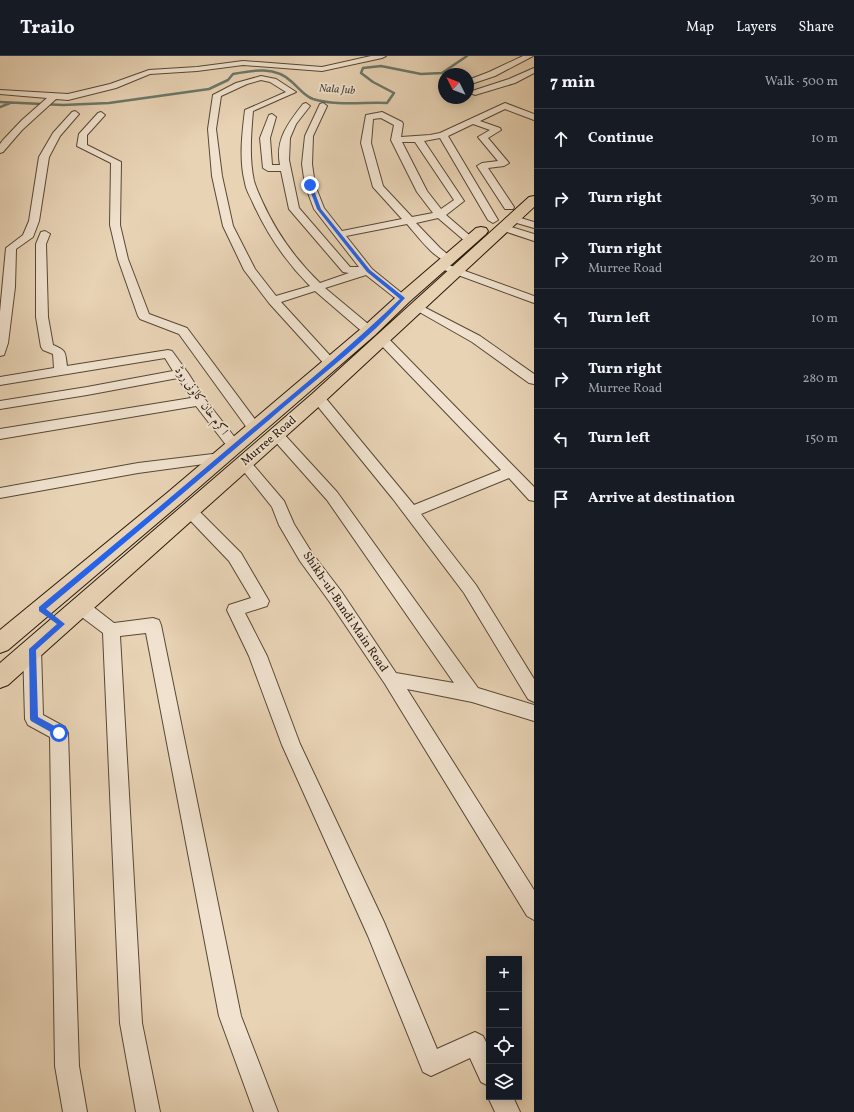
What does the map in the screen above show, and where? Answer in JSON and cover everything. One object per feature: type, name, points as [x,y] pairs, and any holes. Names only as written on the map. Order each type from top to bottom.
[{"type":"main road","name":"Murree Road","points":[[1,639],[42,609],[233,456],[277,435],[318,398],[376,336],[449,265],[533,197]]},
{"type":"main road","name":"Murree Road","points":[[449,265],[470,240],[505,219]]},
{"type":"main road","name":"Murree Road","points":[[0,678],[190,511],[255,429],[331,364],[376,336]]},
{"type":"main road","points":[[42,609],[62,624]]},
{"type":"street","points":[[0,92],[68,98],[113,86],[149,72],[197,69],[243,63],[322,69],[382,56]]},
{"type":"street","points":[[474,81],[492,74],[528,56]]},
{"type":"street","points":[[475,93],[512,81],[534,70]]},
{"type":"street","points":[[331,364],[273,301],[250,270],[228,226],[217,176],[212,129],[217,95],[236,86],[262,78],[282,84],[292,92],[249,110],[245,136],[249,181],[269,228],[292,260],[316,286],[376,336],[534,496]]},
{"type":"street","points":[[0,150],[9,137],[26,120],[54,96]]},
{"type":"street","points":[[306,106],[292,123],[285,138],[285,168],[294,209],[347,270],[368,271]]},
{"type":"street","points":[[323,106],[309,136],[307,164],[310,185],[320,209],[368,271],[410,303],[476,339],[534,380]]},
{"type":"street","points":[[396,140],[430,138],[444,135],[505,106],[534,116]]},
{"type":"street","points":[[0,352],[9,287],[11,248],[28,237],[34,222],[44,157],[56,135],[75,114]]},
{"type":"street","points":[[101,115],[83,134],[82,146],[116,162],[116,225],[123,259],[144,316],[183,331],[255,429]]},
{"type":"street","points":[[470,240],[440,215],[422,192],[396,140],[399,124],[382,115],[369,117],[366,143],[378,187],[449,265],[534,300]]},
{"type":"street","points":[[272,117],[265,138],[268,168],[285,168]]},
{"type":"street","points":[[473,121],[497,130],[483,137],[504,164],[482,166],[505,219]]},
{"type":"street","points":[[444,135],[505,219],[534,238]]},
{"type":"street","points":[[340,234],[410,222],[440,215],[459,201],[418,139]]},
{"type":"street","points":[[505,219],[534,225]]},
{"type":"street","points":[[0,381],[61,370],[59,352],[47,347],[42,317],[41,244],[45,234]]},
{"type":"street","points":[[273,301],[316,286],[368,271]]},
{"type":"street","name":"اکرم خان کالونی روڈ","points":[[61,370],[168,354],[182,373],[233,456]]},
{"type":"street","points":[[0,405],[182,373]]},
{"type":"street","points":[[318,398],[411,512],[470,589],[534,694]]},
{"type":"street","points":[[0,434],[199,401]]},
{"type":"street","points":[[277,435],[332,496],[472,694]]},
{"type":"street","points":[[0,493],[114,472],[233,456]]},
{"type":"street","name":"Shikh-ul-Bandi Main Road","points":[[233,456],[279,505],[287,525],[306,557],[335,596],[391,679],[472,694],[534,713]]},
{"type":"street","points":[[411,512],[511,472]]},
{"type":"street","points":[[190,511],[235,557],[261,601],[235,610],[258,656],[290,745],[376,930],[432,1064],[474,1044],[486,1068]]},
{"type":"street","points":[[81,607],[111,630],[153,625],[230,1016],[266,1112]]},
{"type":"street","points":[[111,630],[131,1023],[148,1112]]},
{"type":"street","points":[[32,649],[34,719],[59,733],[67,1066],[75,1112]]},
{"type":"street","points":[[391,679],[534,910]]},
{"type":"street","points":[[502,1100],[508,1112]]},
{"type":"waterway","name":"Nala Jub","points":[[0,102],[63,105],[109,103],[209,89],[228,80],[233,74],[264,70],[279,73],[286,77],[304,94],[313,99],[340,103],[387,103],[394,93],[373,82],[361,73],[363,68],[381,66],[421,74],[442,73],[467,56]]},
{"type":"waterway","name":"Nala Jub","points":[[0,107],[10,103]]},
{"type":"route","points":[[59,733],[34,719],[32,649],[62,624],[42,609],[331,364],[369,331],[403,298],[368,271],[320,209],[310,185]]}]
